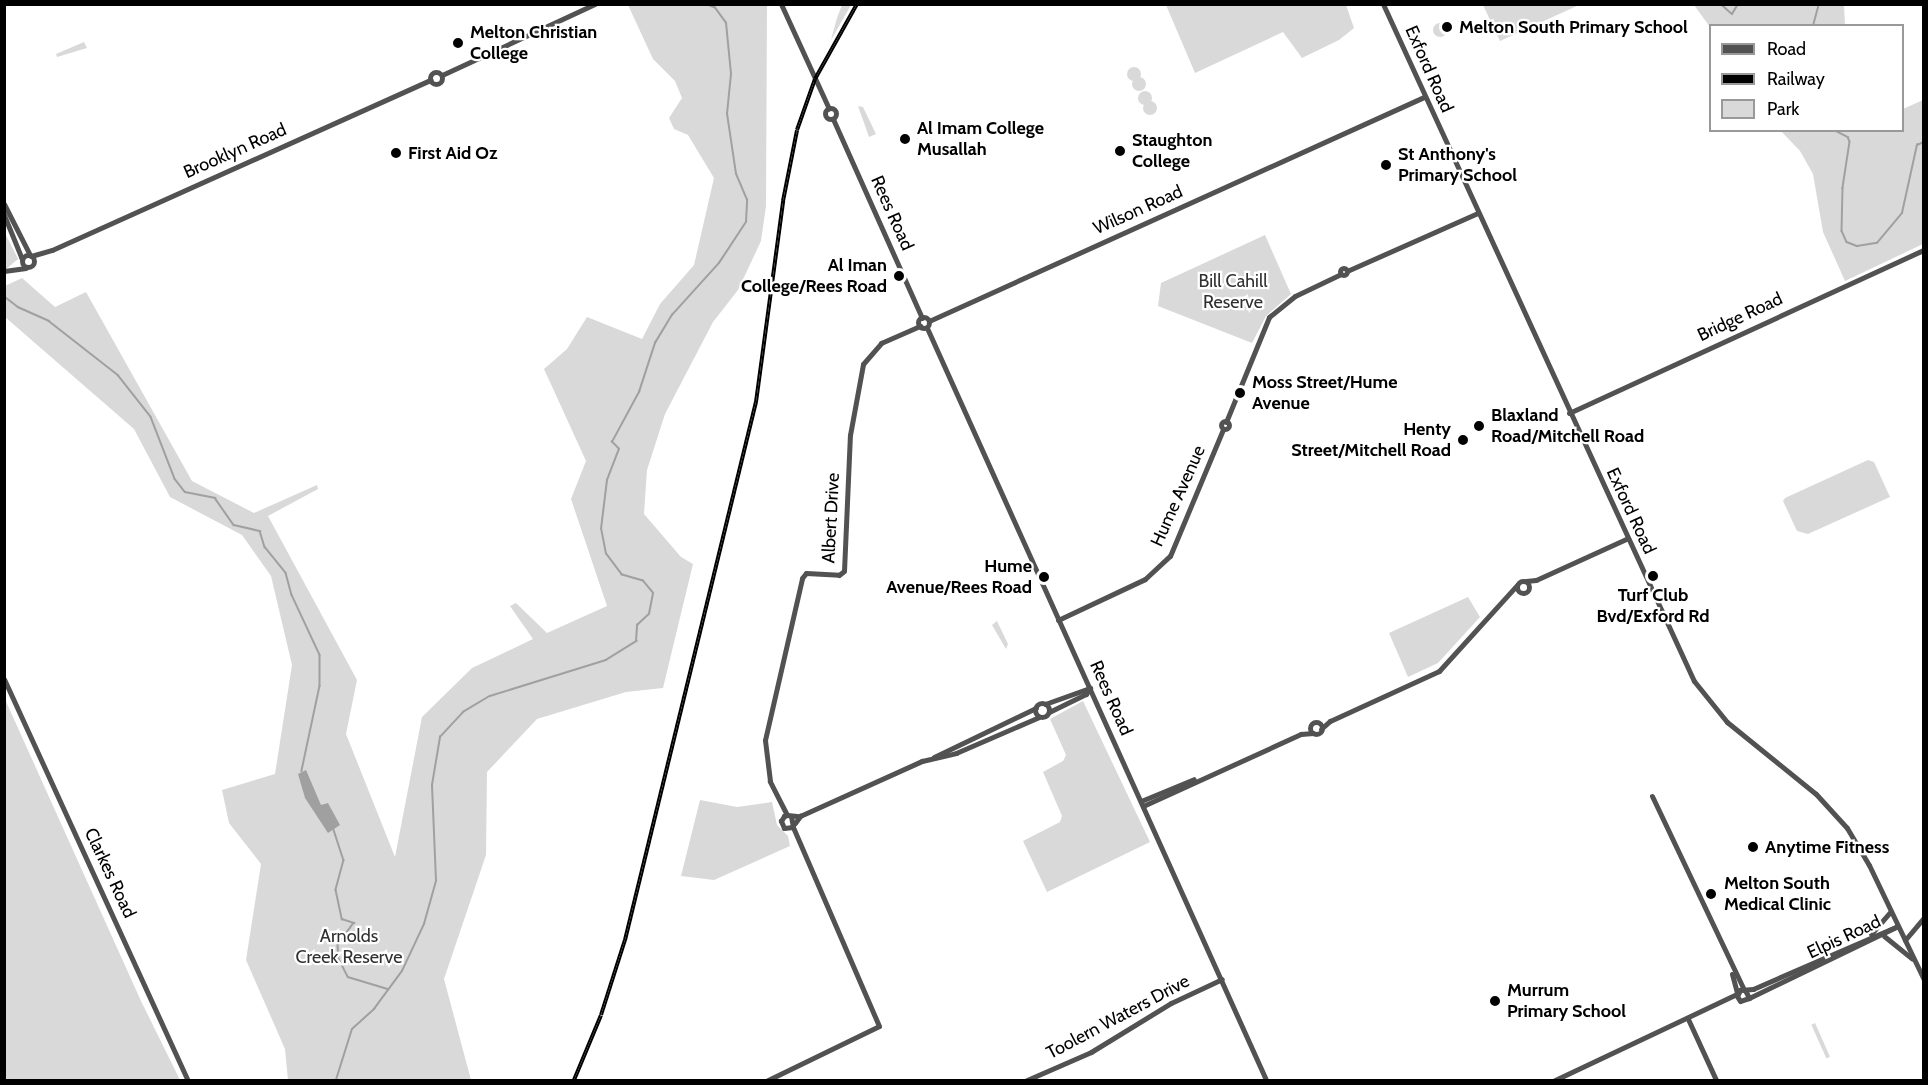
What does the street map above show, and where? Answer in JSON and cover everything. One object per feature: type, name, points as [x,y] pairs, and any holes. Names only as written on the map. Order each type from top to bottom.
[{"type":"street","name":"Brooklyn Road","points":[[22,259],[52,250],[431,80],[439,83],[442,75],[595,4]]},
{"type":"street","name":"Rees Road","points":[[781,4],[829,109],[836,112],[833,119],[922,318]]},
{"type":"street","name":"Exford Road","points":[[1383,4],[1626,539],[1701,692],[1727,722],[1835,813],[1860,848],[1923,980]]},
{"type":"street","name":"Wilson Road","points":[[929,321],[1424,97]]},
{"type":"street","points":[[4,204],[34,263]]},
{"type":"street","name":"Hume Avenue","points":[[1058,620],[1145,579],[1170,556],[1223,429],[1228,427],[1226,422],[1269,317],[1295,297],[1341,274],[1346,275],[1347,271],[1478,213]]},
{"type":"street","points":[[4,215],[28,268],[4,271]]},
{"type":"street","name":"Brooklyn Road","points":[[28,268],[52,250]]},
{"type":"street","name":"Bridge Road","points":[[1569,413],[1923,250]]},
{"type":"street","points":[[4,271],[22,259]]},
{"type":"street","points":[[922,318],[929,321],[927,328],[920,326],[922,318]]},
{"type":"street","name":"Albert Drive","points":[[792,817],[781,808],[767,768],[767,723],[803,575],[844,572],[850,435],[859,373],[874,348],[920,326]]},
{"type":"street","name":"Rees Road","points":[[927,328],[1266,1080]]},
{"type":"street","points":[[1142,803],[1301,734],[1321,729],[1330,722],[1439,671],[1511,594],[1536,580],[1626,539]]},
{"type":"street","points":[[1519,589],[1527,585]]},
{"type":"street","name":"Clarkes Road","points":[[4,679],[188,1080]]},
{"type":"street","points":[[791,826],[782,825],[792,817],[933,758],[1036,708],[1090,688]]},
{"type":"street","points":[[933,758],[956,753],[1039,717],[1086,694],[1090,688]]},
{"type":"street","points":[[1045,704],[1049,712]]},
{"type":"street","points":[[1036,708],[1039,717]]},
{"type":"street","points":[[1311,730],[1318,722],[1330,722]]},
{"type":"street","points":[[1318,722],[1321,729]]},
{"type":"street","points":[[1652,796],[1728,964],[1749,998]]},
{"type":"street","points":[[768,1080],[879,1026],[794,836],[791,826],[792,817]]},
{"type":"street","points":[[1868,937],[1891,911]]},
{"type":"street","points":[[1905,940],[1923,917]]},
{"type":"street","name":"Elpis Road","points":[[1740,1001],[1884,936],[1898,926]]},
{"type":"street","name":"Elpis Road","points":[[1737,994],[1898,926]]},
{"type":"street","points":[[1884,936],[1915,962]]},
{"type":"street","points":[[1724,1003],[1740,1001],[1728,964]]},
{"type":"street","name":"Toolern Waters Drive","points":[[1027,1080],[1091,1052],[1171,1003],[1222,979]]},
{"type":"street","points":[[1555,1080],[1724,1003],[1737,994]]},
{"type":"street","points":[[1688,1019],[1716,1080]]},
{"type":"green space","name":"Arnolds Creek Reserve","points":[[628,5],[767,5],[766,206],[761,241],[738,290],[713,322],[665,414],[647,470],[644,514],[681,557],[693,564],[663,688],[626,692],[537,719],[487,772],[486,855],[444,979],[471,1080],[288,1080],[285,1049],[246,960],[261,864],[229,823],[222,790],[275,774],[292,665],[271,576],[242,535],[170,497],[134,429],[5,317],[5,286],[22,278],[55,307],[86,292],[192,481],[254,513],[317,485],[318,489],[268,516],[357,680],[346,734],[395,857],[422,717],[472,668],[533,639],[510,606],[516,603],[547,633],[607,606],[571,499],[586,461],[544,369],[567,349],[587,317],[642,339],[660,304],[694,265],[714,178],[688,135],[674,129],[669,118],[682,98],[675,81],[653,59]]},
{"type":"green space","points":[[842,5],[851,5],[831,40],[837,18]]},
{"type":"green space","points":[[1166,5],[1346,5],[1354,28],[1339,40],[1302,58],[1283,32],[1195,73]]},
{"type":"green space","points":[[1483,5],[1579,5],[1500,41]]},
{"type":"green space","points":[[1694,5],[1844,5],[1845,24],[1709,26]]},
{"type":"green space","points":[[1440,23],[1445,25],[1447,30],[1445,35],[1440,37],[1435,35],[1433,30],[1435,25]]},
{"type":"green space","points":[[84,42],[87,48],[57,57],[56,54]]},
{"type":"green space","points":[[1131,67],[1137,67],[1141,74],[1137,81],[1131,81],[1127,77],[1127,71]]},
{"type":"green space","points":[[1136,77],[1142,77],[1146,84],[1142,91],[1136,91],[1132,87],[1132,81]]},
{"type":"green space","points":[[1142,91],[1148,91],[1152,98],[1148,105],[1142,105],[1138,101],[1138,95]]},
{"type":"green space","points":[[1923,100],[1923,244],[1845,281],[1823,232],[1813,174],[1800,151],[1782,132],[1904,132],[1904,109]]},
{"type":"green space","points":[[1147,101],[1153,101],[1157,108],[1153,115],[1147,115],[1143,111],[1143,105]]},
{"type":"green space","points":[[858,106],[863,107],[876,134],[869,137]]},
{"type":"green space","points":[[4,231],[18,259],[5,270],[4,270]]},
{"type":"green space","name":"Bill Cahill Reserve","points":[[1265,235],[1291,294],[1266,316],[1252,343],[1158,306],[1161,283]]},
{"type":"green space","points":[[1868,460],[1874,462],[1890,497],[1808,534],[1797,531],[1783,501],[1785,498]]},
{"type":"green space","points":[[1468,597],[1480,617],[1438,663],[1408,677],[1389,633]]},
{"type":"green space","points":[[997,621],[1008,644],[1006,649],[992,625]]},
{"type":"green space","points":[[4,697],[141,1001],[180,1080],[5,1080]]},
{"type":"green space","points":[[1083,701],[1150,842],[1047,892],[1023,841],[1060,822],[1062,816],[1043,772],[1063,761],[1066,755],[1050,719]]},
{"type":"green space","points":[[700,800],[737,807],[772,802],[777,825],[788,836],[790,846],[714,880],[681,876]]},
{"type":"green space","points":[[1815,1023],[1830,1057],[1826,1058],[1811,1025]]},
{"type":"shaded area","points":[[306,770],[321,805],[328,803],[340,825],[328,833],[305,798],[298,774]]},
{"type":"waterway","points":[[678,4],[698,4]]},
{"type":"waterway","points":[[336,1080],[352,1029],[374,1009],[402,971],[424,924],[436,881],[432,785],[440,737],[463,712],[490,696],[606,660],[636,641],[637,625],[649,614],[653,593],[643,581],[622,575],[606,554],[601,529],[607,480],[619,449],[612,442],[639,392],[655,343],[672,315],[719,263],[746,222],[747,200],[736,174],[727,114],[731,74],[726,23],[715,8],[705,4]]},
{"type":"waterway","points":[[1721,4],[1732,14],[1738,4]]},
{"type":"waterway","points":[[1814,24],[1819,4]]},
{"type":"waterway","points":[[1838,132],[1848,137],[1850,142],[1843,188],[1842,231],[1847,242],[1857,246],[1877,243],[1902,213],[1917,145],[1924,142]]},
{"type":"waterway","points":[[4,296],[18,307],[49,321],[118,375],[151,417],[175,479],[185,492],[215,498],[234,525],[260,531],[265,547],[286,573],[292,595],[320,655],[320,686],[302,771]]},
{"type":"waterway","points":[[334,830],[344,860],[336,890],[342,919],[354,923],[338,945],[339,959],[348,977],[388,989]]},
{"type":"railway","points":[[574,1080],[601,1015],[625,940],[756,402],[783,201],[797,130],[815,79],[857,4]]},
{"type":"place","name":"Melton South Primary School","points":[[1447,27]]},
{"type":"place","name":"Melton Christian College","points":[[458,43]]},
{"type":"place","name":"Al Imam College Musallah","points":[[905,139]]},
{"type":"place","name":"Staughton College","points":[[1120,151]]},
{"type":"place","name":"First Aid Oz","points":[[396,153]]},
{"type":"place","name":"St Anthony's Primary School","points":[[1386,165]]},
{"type":"place","name":"Al Iman College/Rees Road","points":[[899,276]]},
{"type":"place","name":"Moss Street/Hume Avenue","points":[[1240,393]]},
{"type":"place","name":"Blaxland Road/Mitchell Road","points":[[1479,426]]},
{"type":"place","name":"Henty Street/Mitchell Road","points":[[1463,440]]},
{"type":"place","name":"Turf Club Bvd/Exford Rd","points":[[1653,576]]},
{"type":"place","name":"Hume Avenue/Rees Road","points":[[1044,577]]},
{"type":"place","name":"Anytime Fitness","points":[[1753,847]]},
{"type":"place","name":"Melton South Medical Clinic","points":[[1711,894]]},
{"type":"place","name":"Murrum Primary School","points":[[1495,1001]]}]
